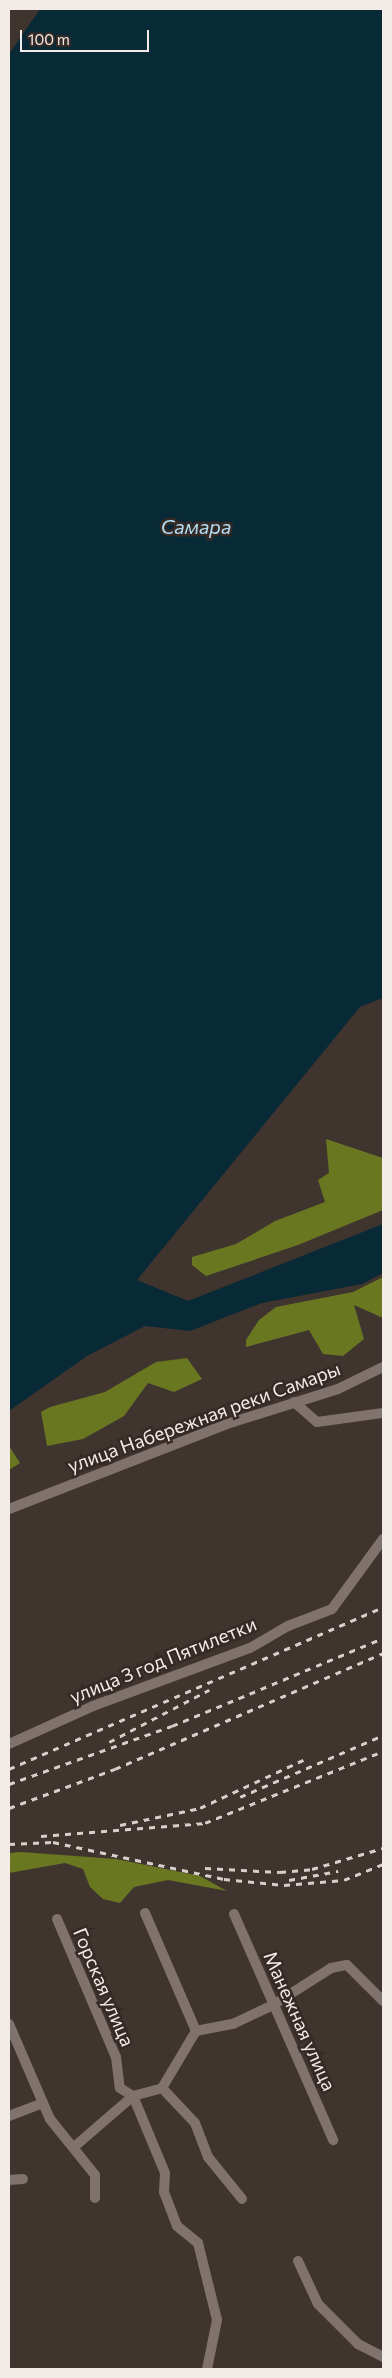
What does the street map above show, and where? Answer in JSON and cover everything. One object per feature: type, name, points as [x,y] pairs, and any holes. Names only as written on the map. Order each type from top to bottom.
[{"type":"street","name":"улица Набережная реки Самары","points":[[9,1509],[294,1402],[338,1389],[383,1368]]},
{"type":"street","points":[[294,1402],[317,1422],[383,1413]]},
{"type":"street","name":"улица 3 год Пятилетки","points":[[9,1744],[93,1706],[250,1648],[288,1626],[332,1609],[383,1539]]},
{"type":"street","points":[[145,1913],[196,2031]]},
{"type":"street","name":"Манежная улица","points":[[234,1914],[333,2140]]},
{"type":"street","name":"Горская улица","points":[[57,1919],[116,2057],[120,2088],[133,2096],[165,2173],[164,2192],[177,2226],[198,2243],[217,2320],[207,2369]]},
{"type":"street","points":[[74,2147],[133,2096],[162,2088],[196,2031],[233,2024],[273,2005],[332,1968],[346,1965],[383,2001]]},
{"type":"street","points":[[9,2024],[50,2119],[95,2175],[95,2198]]},
{"type":"street","points":[[162,2088],[195,2123],[208,2157],[242,2198]]},
{"type":"street","points":[[9,2116],[43,2103]]},
{"type":"street","points":[[9,2180],[23,2179]]},
{"type":"street","points":[[298,2261],[318,2304],[358,2344],[383,2356]]},
{"type":"green space","points":[[326,1139],[383,1158],[383,1210],[298,1245],[206,1276],[192,1265],[192,1257],[236,1244],[275,1221],[325,1202],[318,1180],[329,1173]]},
{"type":"green space","points":[[383,1277],[383,1318],[354,1305],[364,1339],[343,1356],[323,1354],[309,1330],[246,1347],[246,1340],[259,1320],[276,1307],[353,1292]]},
{"type":"green space","points":[[187,1358],[202,1379],[174,1392],[148,1383],[124,1416],[83,1439],[47,1446],[41,1412],[50,1407],[105,1392],[156,1362]]},
{"type":"green space","points":[[9,1446],[20,1463],[9,1470]]},
{"type":"green space","points":[[21,1852],[116,1859],[200,1876],[227,1891],[168,1880],[134,1887],[120,1903],[103,1899],[90,1887],[83,1869],[65,1863],[9,1873],[9,1853]]},
{"type":"water","name":"Самара","points":[[40,9],[383,9],[383,998],[360,1007],[137,1280],[188,1301],[383,1224],[383,1273],[362,1284],[262,1303],[190,1331],[145,1326],[87,1356],[9,1411],[9,54]]},
{"type":"railway","points":[[9,1769],[383,1607]]},
{"type":"railway","points":[[9,1784],[172,1726],[383,1638]]},
{"type":"railway","points":[[9,1808],[115,1769],[383,1653]]},
{"type":"railway","points":[[109,1742],[209,1690]]},
{"type":"railway","points":[[240,1797],[383,1735]]},
{"type":"railway","points":[[41,1836],[205,1823],[383,1751]]},
{"type":"railway","points":[[120,1825],[200,1808],[303,1760]]},
{"type":"railway","points":[[9,1844],[53,1842],[224,1879],[284,1885],[344,1880],[383,1864]]},
{"type":"railway","points":[[205,1868],[280,1872],[312,1869],[383,1848]]},
{"type":"railway","points":[[289,1880],[338,1871]]}]
